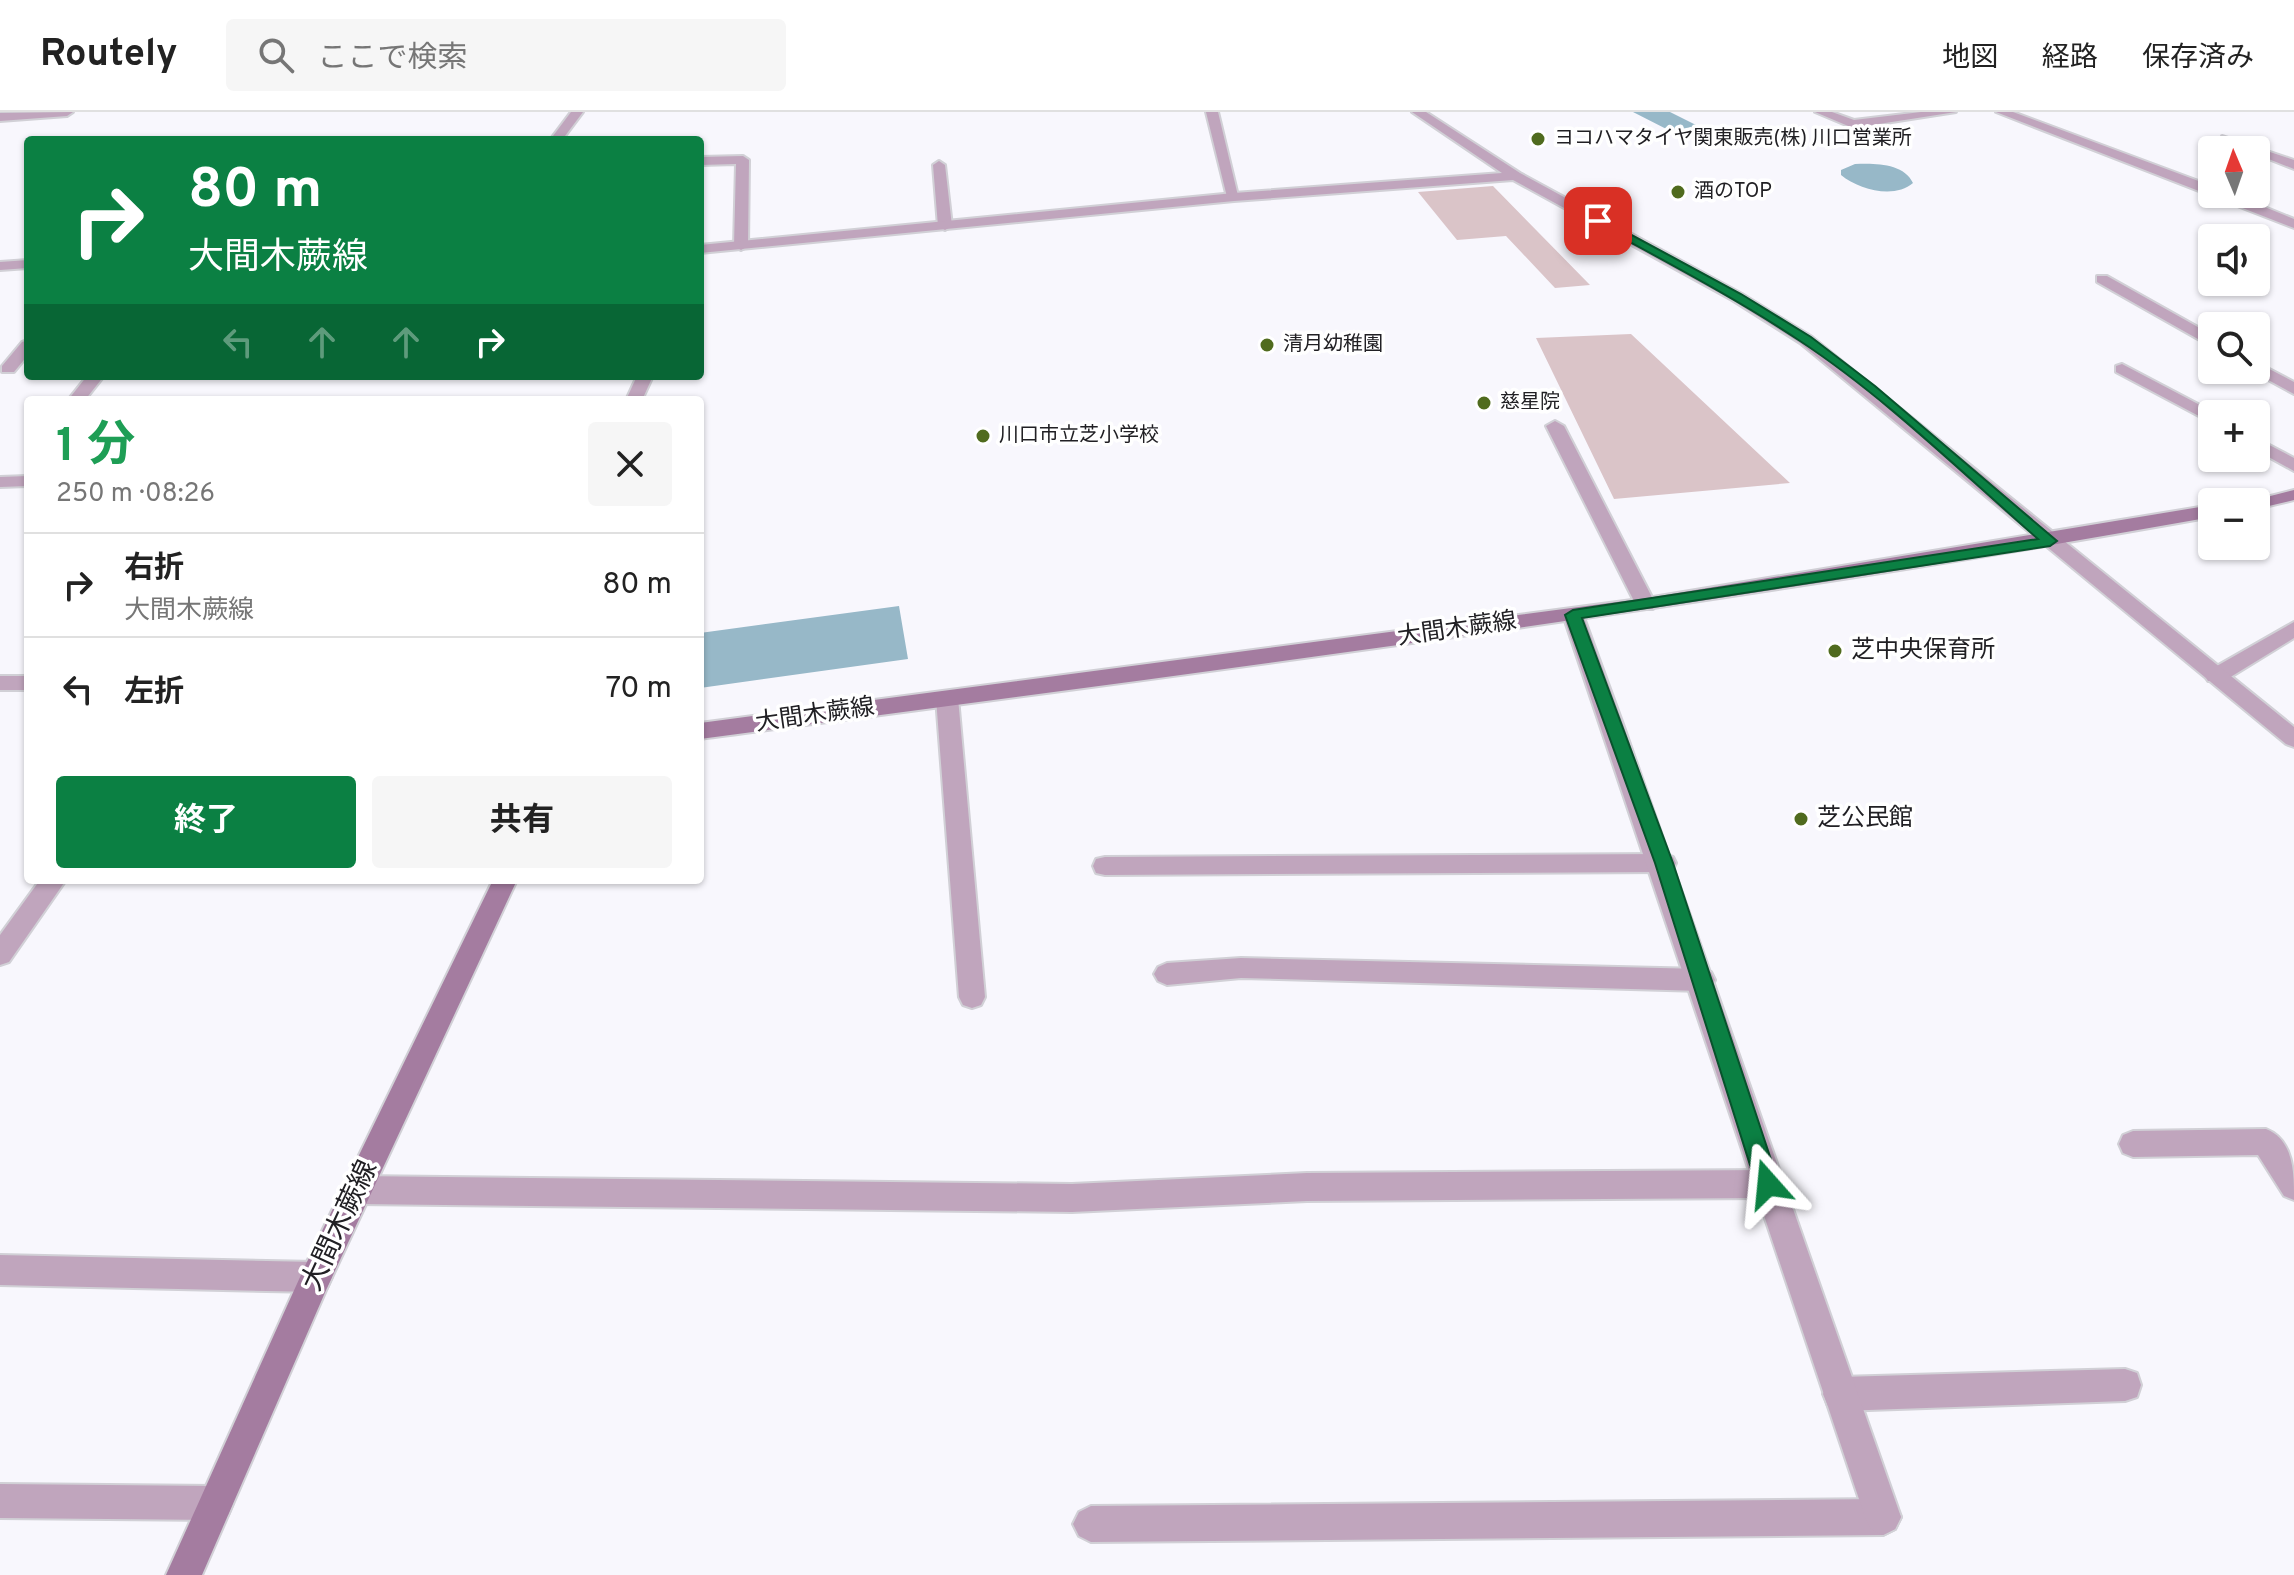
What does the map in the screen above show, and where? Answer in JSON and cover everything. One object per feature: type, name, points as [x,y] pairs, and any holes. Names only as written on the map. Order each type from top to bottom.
[{"type":"main road","points":[[2270,500],[2294,495]]},
{"type":"main road","name":"大間木蕨線","points":[[704,730],[1646,605],[2050,541],[2198,514]]},
{"type":"main road","name":"大間木蕨線","points":[[184,1575],[316,1277],[503,884]]},
{"type":"street","points":[[0,117],[67,112]]},
{"type":"street","points":[[559,136],[577,112]]},
{"type":"street","points":[[1212,112],[1234,197]]},
{"type":"street","points":[[1418,112],[1515,176],[1737,297],[1806,340],[1870,388],[2050,541],[2294,739]]},
{"type":"street","points":[[1821,112],[1853,124],[1950,112]]},
{"type":"street","points":[[2002,112],[2198,186]]},
{"type":"street","points":[[2270,156],[2294,165]]},
{"type":"street","points":[[704,161],[743,160],[741,246]]},
{"type":"street","points":[[939,165],[945,226]]},
{"type":"street","points":[[706,249],[1234,197],[1515,176]]},
{"type":"street","points":[[2255,208],[2294,224]]},
{"type":"street","points":[[0,266],[24,264]]},
{"type":"street","points":[[2102,279],[2198,334]]},
{"type":"street","points":[[8,369],[24,350]]},
{"type":"street","points":[[2122,369],[2198,410]]},
{"type":"street","points":[[2270,375],[2294,389]]},
{"type":"street","points":[[79,396],[93,380]]},
{"type":"street","points":[[1555,426],[1646,605]]},
{"type":"street","points":[[2270,451],[2294,466]]},
{"type":"street","points":[[0,482],[24,481]]},
{"type":"street","points":[[1091,1524],[1883,1517],[1768,1184],[1664,863],[1573,615]]},
{"type":"street","points":[[2216,676],[2294,629]]},
{"type":"street","points":[[0,683],[24,683]]},
{"type":"street","points":[[947,698],[972,997]]},
{"type":"street","points":[[1105,866],[1664,863]]},
{"type":"street","points":[[0,955],[51,884]]},
{"type":"street","points":[[1167,974],[1241,968],[1702,980]]},
{"type":"street","points":[[2133,1144],[2266,1142],[2294,1186]]},
{"type":"street","points":[[357,1190],[1072,1198],[1307,1187],[1768,1184]]},
{"type":"street","points":[[0,1270],[316,1277]]},
{"type":"street","points":[[1840,1394],[2125,1385]]},
{"type":"street","points":[[0,1501],[216,1503]]},
{"type":"shaded area","points":[[1493,186],[1590,285],[1555,288],[1506,236],[1457,240],[1418,192]]},
{"type":"shaded area","points":[[1631,334],[1790,483],[1614,499],[1536,338]]},
{"type":"water","points":[[1633,112],[1670,112],[1710,132],[1684,138]]},
{"type":"water","points":[[1855,164],[1896,168],[1909,176],[1913,183],[1897,191],[1877,191],[1857,185],[1841,175],[1841,170]]},
{"type":"water","points":[[899,606],[908,659],[704,687],[704,632]]},
{"type":"place","name":"ヨコハマタイヤ関東販売(株) 川口営業所","points":[[1538,139]]},
{"type":"place","name":"酒のTOP","points":[[1678,192]]},
{"type":"place","name":"清月幼稚園","points":[[1267,345]]},
{"type":"place","name":"慈星院","points":[[1484,403]]},
{"type":"place","name":"川口市立芝小学校","points":[[983,436]]},
{"type":"place","name":"芝中央保育所","points":[[1835,651]]},
{"type":"place","name":"芝公民館","points":[[1801,819]]},
{"type":"route","points":[[1598,221],[1737,297],[1806,340],[1870,388],[2050,541],[1573,615],[1664,863],[1768,1184]]}]
